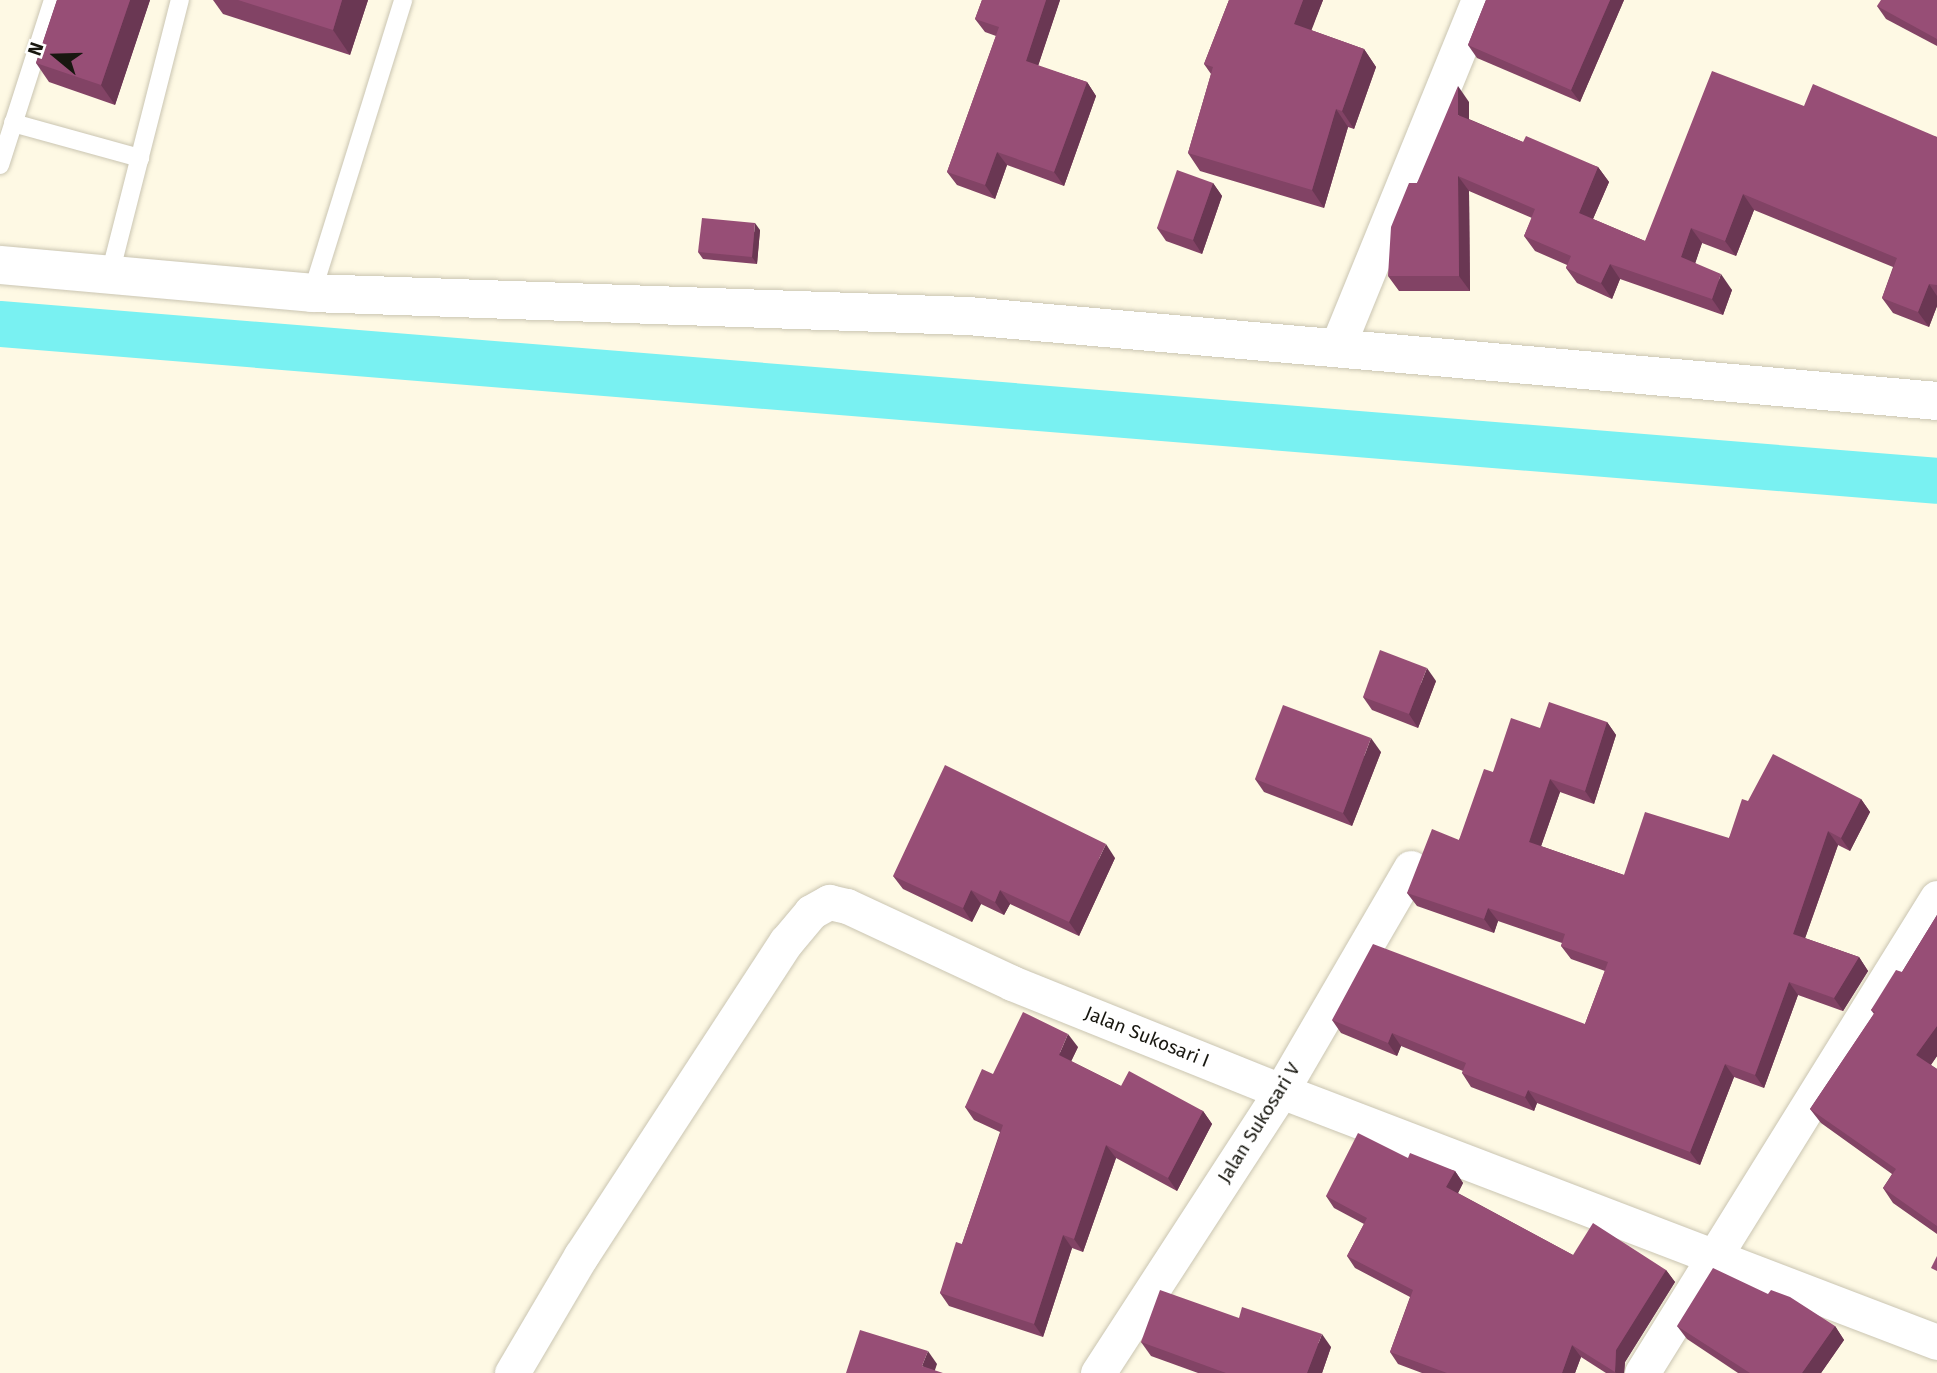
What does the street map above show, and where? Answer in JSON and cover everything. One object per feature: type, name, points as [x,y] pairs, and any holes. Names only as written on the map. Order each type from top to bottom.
[{"type":"street","points":[[1338,345],[1479,0]]},
{"type":"street","points":[[0,265],[312,293],[968,316],[1338,345],[1937,401]]},
{"type":"street","name":"Jalan Sukosari V","points":[[1098,1373],[1281,1091],[1411,868]]},
{"type":"street","points":[[1642,1373],[1718,1255],[1937,898]]},
{"type":"street","name":"Jalan Sukosari I","points":[[512,1373],[596,1233],[786,942],[811,912],[829,902],[847,906],[1012,983],[1281,1091],[1718,1255],[1937,1342]]},
{"type":"lane","points":[[0,165],[53,0]]},
{"type":"lane","points":[[110,274],[180,0]]},
{"type":"lane","points":[[312,293],[403,0]]},
{"type":"lane","points":[[13,123],[140,158]]},
{"type":"building","points":[[57,0],[130,0],[101,85],[36,63]]},
{"type":"building","points":[[238,0],[342,0],[333,30]]},
{"type":"building","points":[[982,0],[1046,0],[1026,61],[1087,82],[1054,172],[997,152],[985,185],[947,172],[999,27],[975,19]]},
{"type":"building","points":[[1229,0],[1303,0],[1294,24],[1364,49],[1342,111],[1336,109],[1312,190],[1188,153],[1213,67],[1204,64]]},
{"type":"building","points":[[1486,0],[1610,0],[1571,90],[1468,45]]},
{"type":"building","points":[[1881,0],[1937,0],[1937,39],[1877,6]]},
{"type":"building","points":[[1712,71],[1804,106],[1813,84],[1937,137],[1937,285],[1929,284],[1918,312],[1882,298],[1897,258],[1743,194],[1725,241],[1691,228],[1681,257],[1721,274],[1712,299],[1610,264],[1601,283],[1566,268],[1571,256],[1524,236],[1535,209],[1458,176],[1459,276],[1388,276],[1391,227],[1409,183],[1417,183],[1458,86],[1458,115],[1523,142],[1526,136],[1598,167],[1579,213],[1645,241]]},
{"type":"building","points":[[1177,170],[1213,183],[1193,240],[1157,228]]},
{"type":"building","points":[[702,218],[755,223],[752,257],[698,252]]},
{"type":"building","points":[[1380,650],[1427,668],[1409,714],[1363,697]]},
{"type":"building","points":[[1549,702],[1607,722],[1585,791],[1550,779],[1529,842],[1624,875],[1645,812],[1729,838],[1742,799],[1748,801],[1773,754],[1861,799],[1841,838],[1828,831],[1793,934],[1859,957],[1834,998],[1789,982],[1755,1075],[1725,1064],[1690,1152],[1528,1090],[1525,1097],[1462,1073],[1466,1063],[1392,1033],[1388,1043],[1332,1020],[1373,944],[1585,1024],[1608,962],[1561,946],[1565,934],[1488,908],[1484,919],[1407,893],[1432,829],[1459,840],[1484,769],[1493,772],[1511,718],[1540,728]]},
{"type":"building","points":[[1283,705],[1371,738],[1343,813],[1255,779]]},
{"type":"building","points":[[945,765],[1106,844],[1069,922],[1000,890],[995,902],[971,890],[963,908],[893,876]]},
{"type":"building","points":[[1937,915],[1937,1026],[1916,1055],[1937,1069],[1937,1226],[1883,1188],[1896,1169],[1810,1109],[1875,1012],[1871,1010],[1896,970],[1902,972]]},
{"type":"building","points":[[1023,1012],[1068,1034],[1059,1055],[1121,1086],[1129,1071],[1203,1111],[1168,1178],[1106,1145],[1074,1239],[1063,1235],[1034,1324],[940,1293],[956,1242],[962,1244],[1003,1125],[965,1107],[982,1069],[993,1074]]},
{"type":"building","points":[[1358,1133],[1408,1158],[1410,1153],[1455,1171],[1446,1187],[1573,1255],[1593,1223],[1666,1270],[1616,1350],[1615,1372],[1572,1345],[1562,1373],[1447,1373],[1390,1352],[1413,1290],[1347,1256],[1367,1218],[1326,1196]]},
{"type":"building","points":[[1937,1256],[1937,1271],[1931,1268]]},
{"type":"building","points":[[1713,1268],[1768,1294],[1771,1290],[1790,1297],[1835,1326],[1802,1373],[1750,1373],[1677,1326]]},
{"type":"building","points":[[1160,1290],[1239,1318],[1242,1307],[1322,1334],[1307,1373],[1226,1373],[1141,1342]]},
{"type":"building","points":[[860,1330],[928,1351],[922,1366],[943,1373],[846,1373]]},
{"type":"waterway","points":[[0,324],[1937,481]]}]
